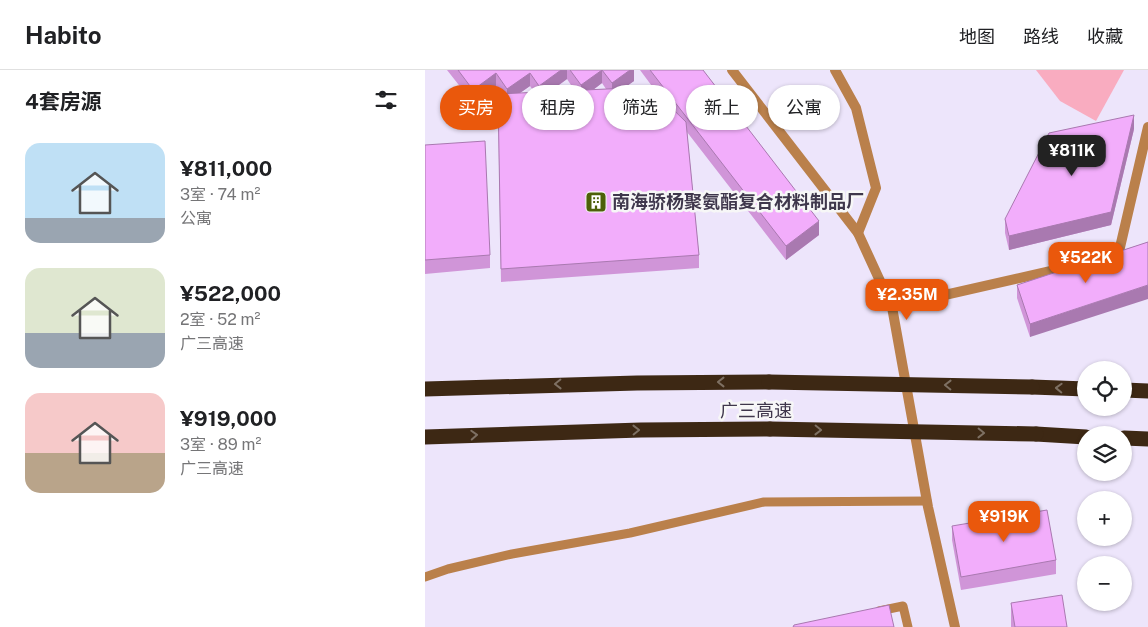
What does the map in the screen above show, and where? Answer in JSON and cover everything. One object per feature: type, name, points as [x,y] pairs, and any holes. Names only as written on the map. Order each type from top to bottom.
[{"type":"highway","name":"广三高速","points":[[425,388],[637,382],[769,382],[1077,389]]},
{"type":"highway","points":[[1132,391],[1148,392]]},
{"type":"highway","name":"广三高速","points":[[425,437],[641,430],[769,429],[1077,436]]},
{"type":"highway","points":[[1132,438],[1148,439]]},
{"type":"street","points":[[732,70],[858,234],[892,307],[927,501],[955,627]]},
{"type":"street","points":[[835,70],[856,108],[876,188],[858,234]]},
{"type":"street","points":[[892,307],[1118,256],[1148,127]]},
{"type":"lane","points":[[425,577],[448,569],[512,554],[630,533],[764,502],[927,501]]},
{"type":"lane","points":[[865,614],[903,606],[908,627]]},
{"type":"shaded area","points":[[1036,70],[1124,70],[1096,121],[1060,101]]},
{"type":"building","points":[[458,70],[561,70],[540,85],[538,85],[530,73],[512,86],[504,85],[496,73],[480,85],[469,85]]},
{"type":"building","points":[[570,70],[602,70],[581,85]]},
{"type":"building","points":[[602,70],[630,70],[612,83]]},
{"type":"building","points":[[650,70],[703,70],[715,85],[686,85],[686,117],[676,104],[676,85],[662,85]]},
{"type":"building","name":"南海骄杨聚氨酯复合材料制品厂","points":[[604,89],[604,130],[676,130],[676,112],[686,122],[699,255],[501,269],[499,130],[512,130],[512,93],[522,93],[522,130],[594,130],[594,90]]},
{"type":"building","points":[[1134,115],[1111,212],[1009,236],[1005,219],[1049,133]]},
{"type":"building","points":[[696,130],[749,130],[819,221],[786,246]]},
{"type":"building","points":[[485,141],[490,255],[425,260],[425,145]]},
{"type":"building","points":[[1148,242],[1148,285],[1030,324],[1017,285]]},
{"type":"building","points":[[1047,510],[1056,560],[961,577],[952,526]]},
{"type":"building","points":[[1062,595],[1067,627],[1015,627],[1011,603]]},
{"type":"building","points":[[889,605],[894,627],[793,627],[794,625]]},
{"type":"place","name":"南海骄杨聚氨酯复合材料制品厂","points":[[596,202]]}]
